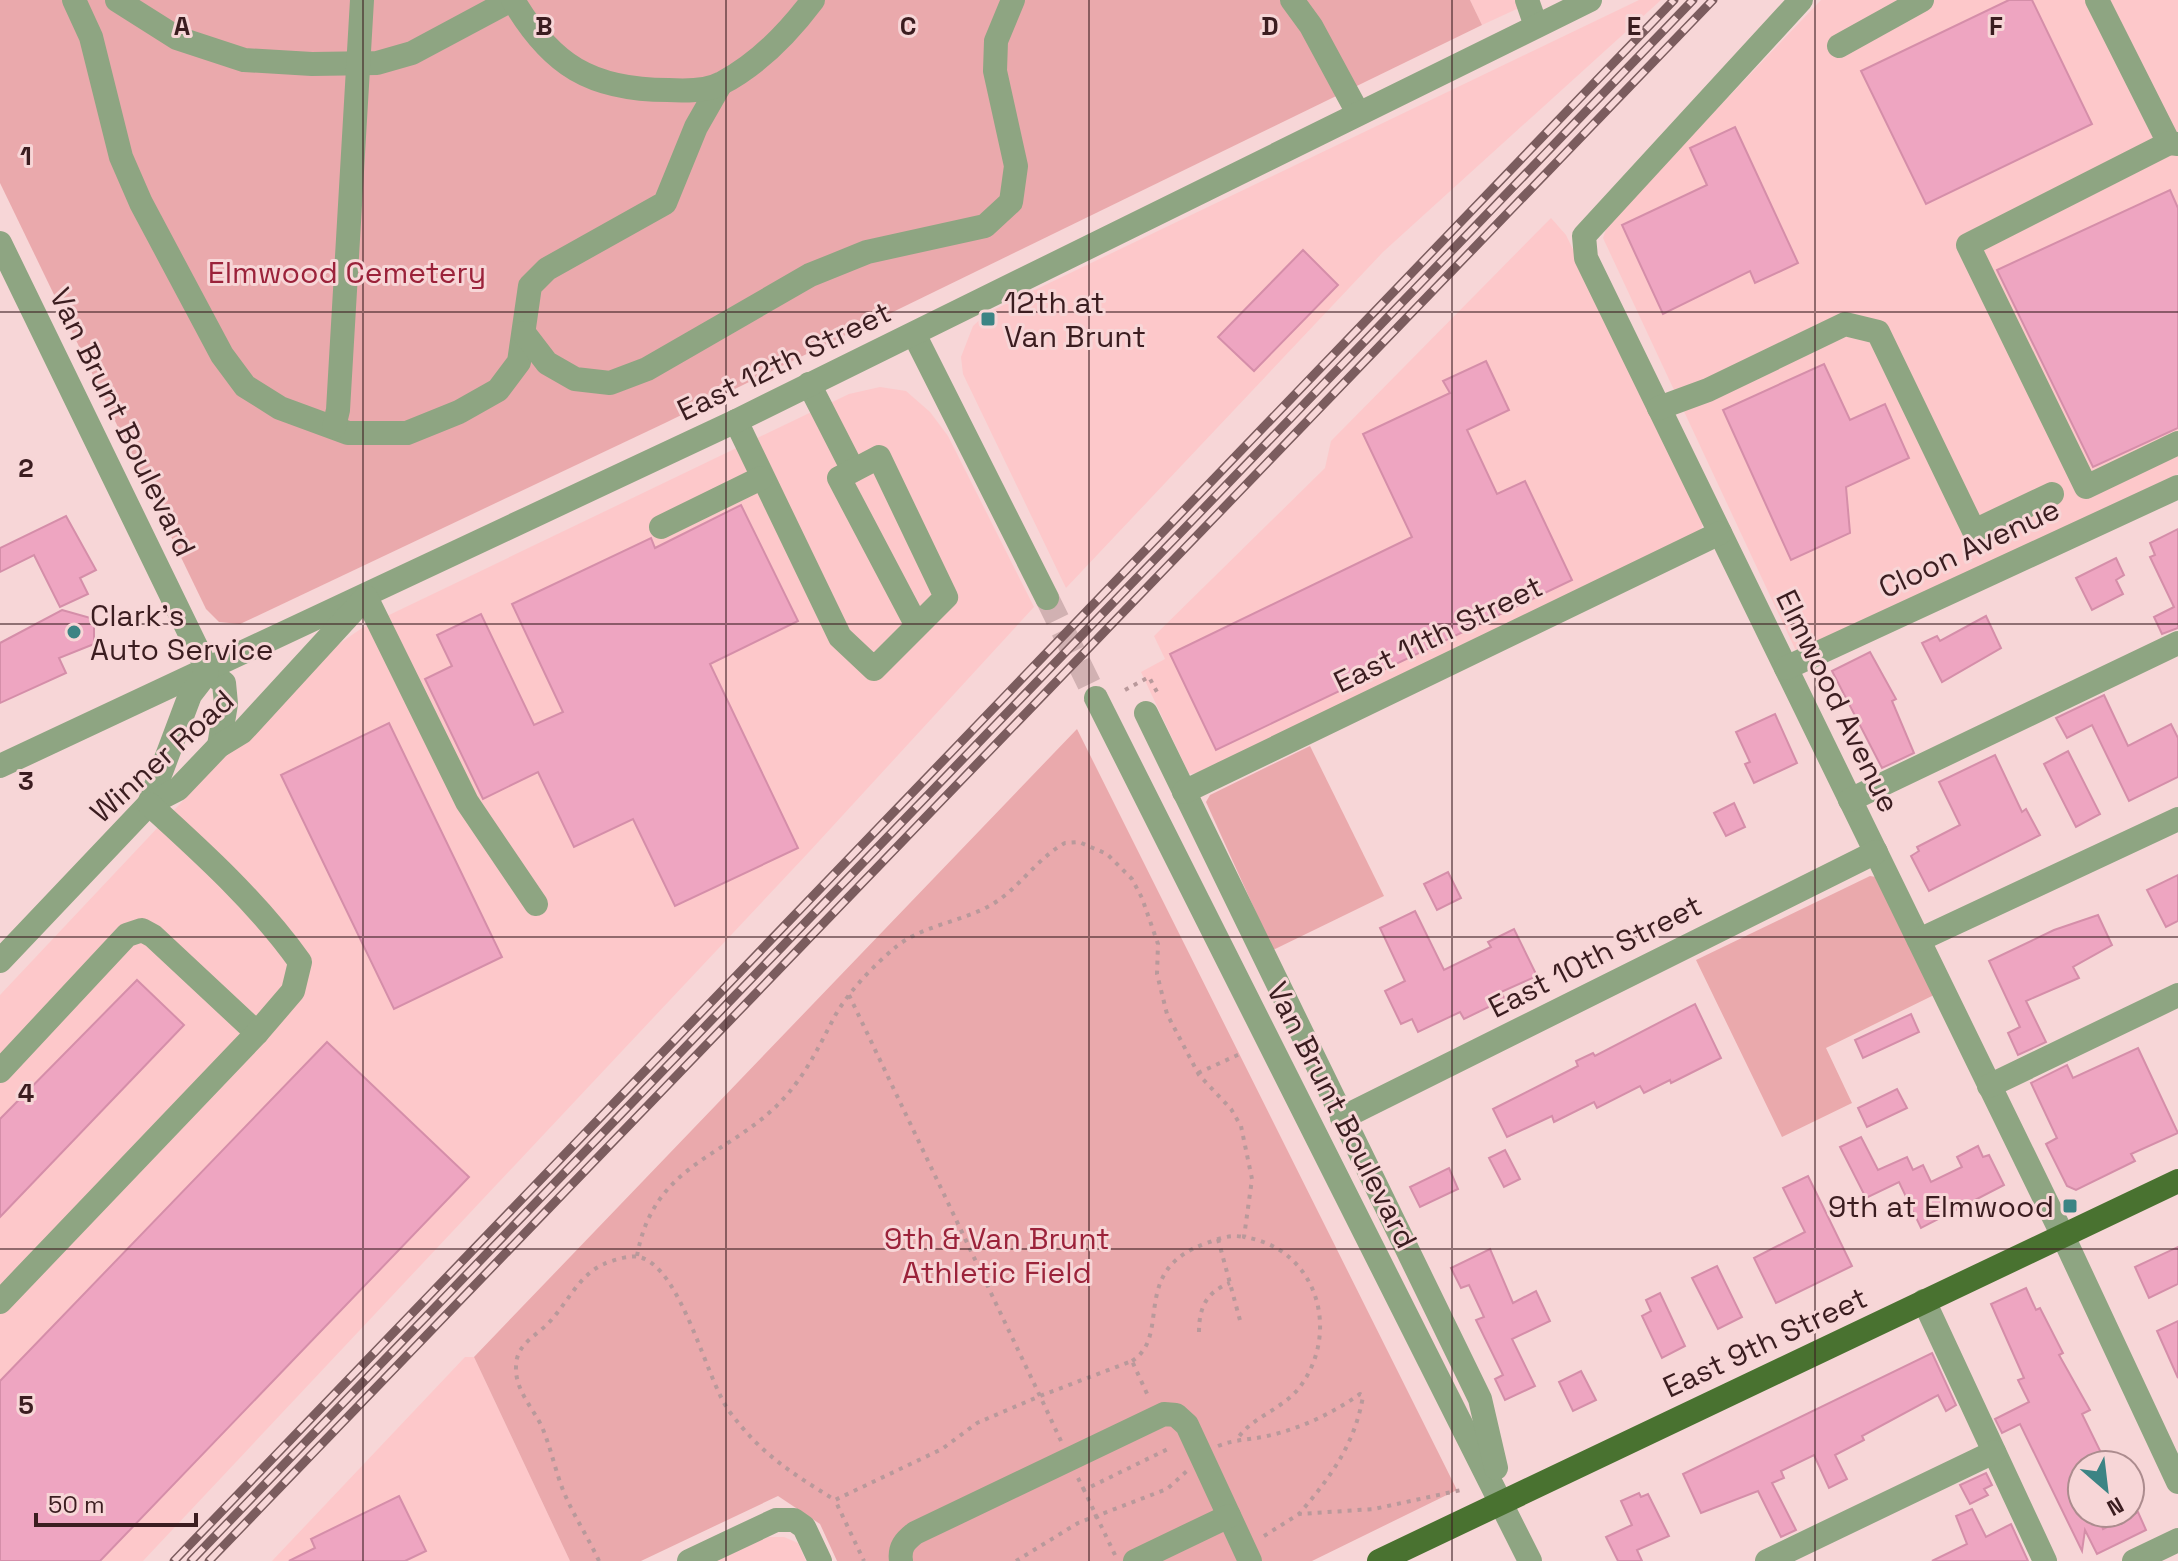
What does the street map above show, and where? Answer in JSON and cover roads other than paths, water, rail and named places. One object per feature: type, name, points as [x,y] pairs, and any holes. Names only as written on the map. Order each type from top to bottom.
[{"type":"main road","name":"East 9th Street","points":[[1379,1561],[2178,1181]]},
{"type":"street","points":[[74,0],[91,37],[121,157],[141,203],[222,355],[245,386],[280,408],[348,433],[407,433],[459,412],[498,390],[519,362],[530,286],[547,269],[665,203],[696,127],[720,85],[777,41],[813,0]]},
{"type":"street","points":[[117,0],[177,38],[244,60],[358,63],[377,63],[412,53],[512,0],[531,31],[558,61],[592,80],[645,90],[688,91],[720,85]]},
{"type":"street","points":[[334,427],[338,410],[362,0]]},
{"type":"street","points":[[524,333],[547,363],[575,379],[610,383],[647,369],[810,275],[867,252],[985,226],[1011,202],[1016,166],[995,71],[996,41],[1013,0]]},
{"type":"street","points":[[1292,0],[1311,26],[1358,113]]},
{"type":"street","points":[[1527,0],[1536,26]]},
{"type":"street","name":"East 12th Street","points":[[0,766],[736,421],[1590,0]]},
{"type":"street","name":"Elmwood Avenue","points":[[1801,0],[1584,236],[1586,258],[2063,1236],[2178,1482]]},
{"type":"street","points":[[1839,46],[1922,0]]},
{"type":"street","points":[[2097,0],[2174,143],[1968,245],[2086,487],[2178,443]]},
{"type":"street","name":"Van Brunt Boulevard","points":[[0,243],[208,671],[224,683],[226,704],[219,746]]},
{"type":"street","points":[[1659,408],[1708,390],[1845,324],[1878,332],[1974,531],[2052,494]]},
{"type":"street","points":[[914,334],[1047,598]]},
{"type":"street","points":[[809,384],[853,470]]},
{"type":"street","points":[[736,421],[840,637],[874,669],[917,626],[946,597],[879,457],[839,478],[917,626]]},
{"type":"street","points":[[661,527],[761,478]]},
{"type":"street","name":"Cloon Avenue","points":[[1786,668],[2178,487]]},
{"type":"street","name":"East 11th Street","points":[[1184,792],[1720,533]]},
{"type":"street","points":[[366,597],[467,802],[536,904]]},
{"type":"street","name":"Winner Road","points":[[0,961],[149,804],[178,789],[219,746],[242,732],[366,597]]},
{"type":"street","points":[[1850,800],[2178,643]]},
{"type":"street","points":[[0,1302],[257,1033],[293,991],[300,962],[205,855],[149,804],[190,695],[208,671]]},
{"type":"street","name":"Van Brunt Boulevard","points":[[1096,698],[1530,1561]]},
{"type":"street","points":[[1152,703],[1184,792],[1480,1399],[1503,1502]]},
{"type":"street","points":[[1919,940],[2178,819]]},
{"type":"street","name":"East 10th Street","points":[[1342,1118],[1876,852]]},
{"type":"street","points":[[0,1071],[127,935],[142,930],[153,936],[257,1033]]},
{"type":"street","points":[[1989,1086],[2178,995]]},
{"type":"street","points":[[1924,1301],[2045,1561]]},
{"type":"street","points":[[901,1561],[900,1551],[905,1541],[915,1533],[1164,1414],[1176,1415],[1204,1450],[1229,1516],[1253,1550]]},
{"type":"street","points":[[1767,1561],[1994,1452]]},
{"type":"street","points":[[1135,1561],[1229,1516]]},
{"type":"street","points":[[689,1561],[776,1520],[794,1520],[804,1527],[820,1561]]},
{"type":"street","points":[[2134,1561],[2178,1540]]},
{"type":"tunnel","points":[[1047,598],[1096,698]]},
{"type":"railway","points":[[174,1561],[1674,0]]},
{"type":"railway","points":[[191,1561],[1693,0]]},
{"type":"railway","points":[[209,1561],[1713,0]]},
{"type":"place","name":"12th at Van Brunt","points":[[988,319]]},
{"type":"place","name":"Clark's Auto Service","points":[[74,632]]},
{"type":"place","name":"9th at Elmwood","points":[[2070,1206]]},
{"type":"park label","name":"Elmwood Cemetery","points":[[347,272]]},
{"type":"park label","name":"9th & Van Brunt Athletic Field","points":[[997,1255]]}]
